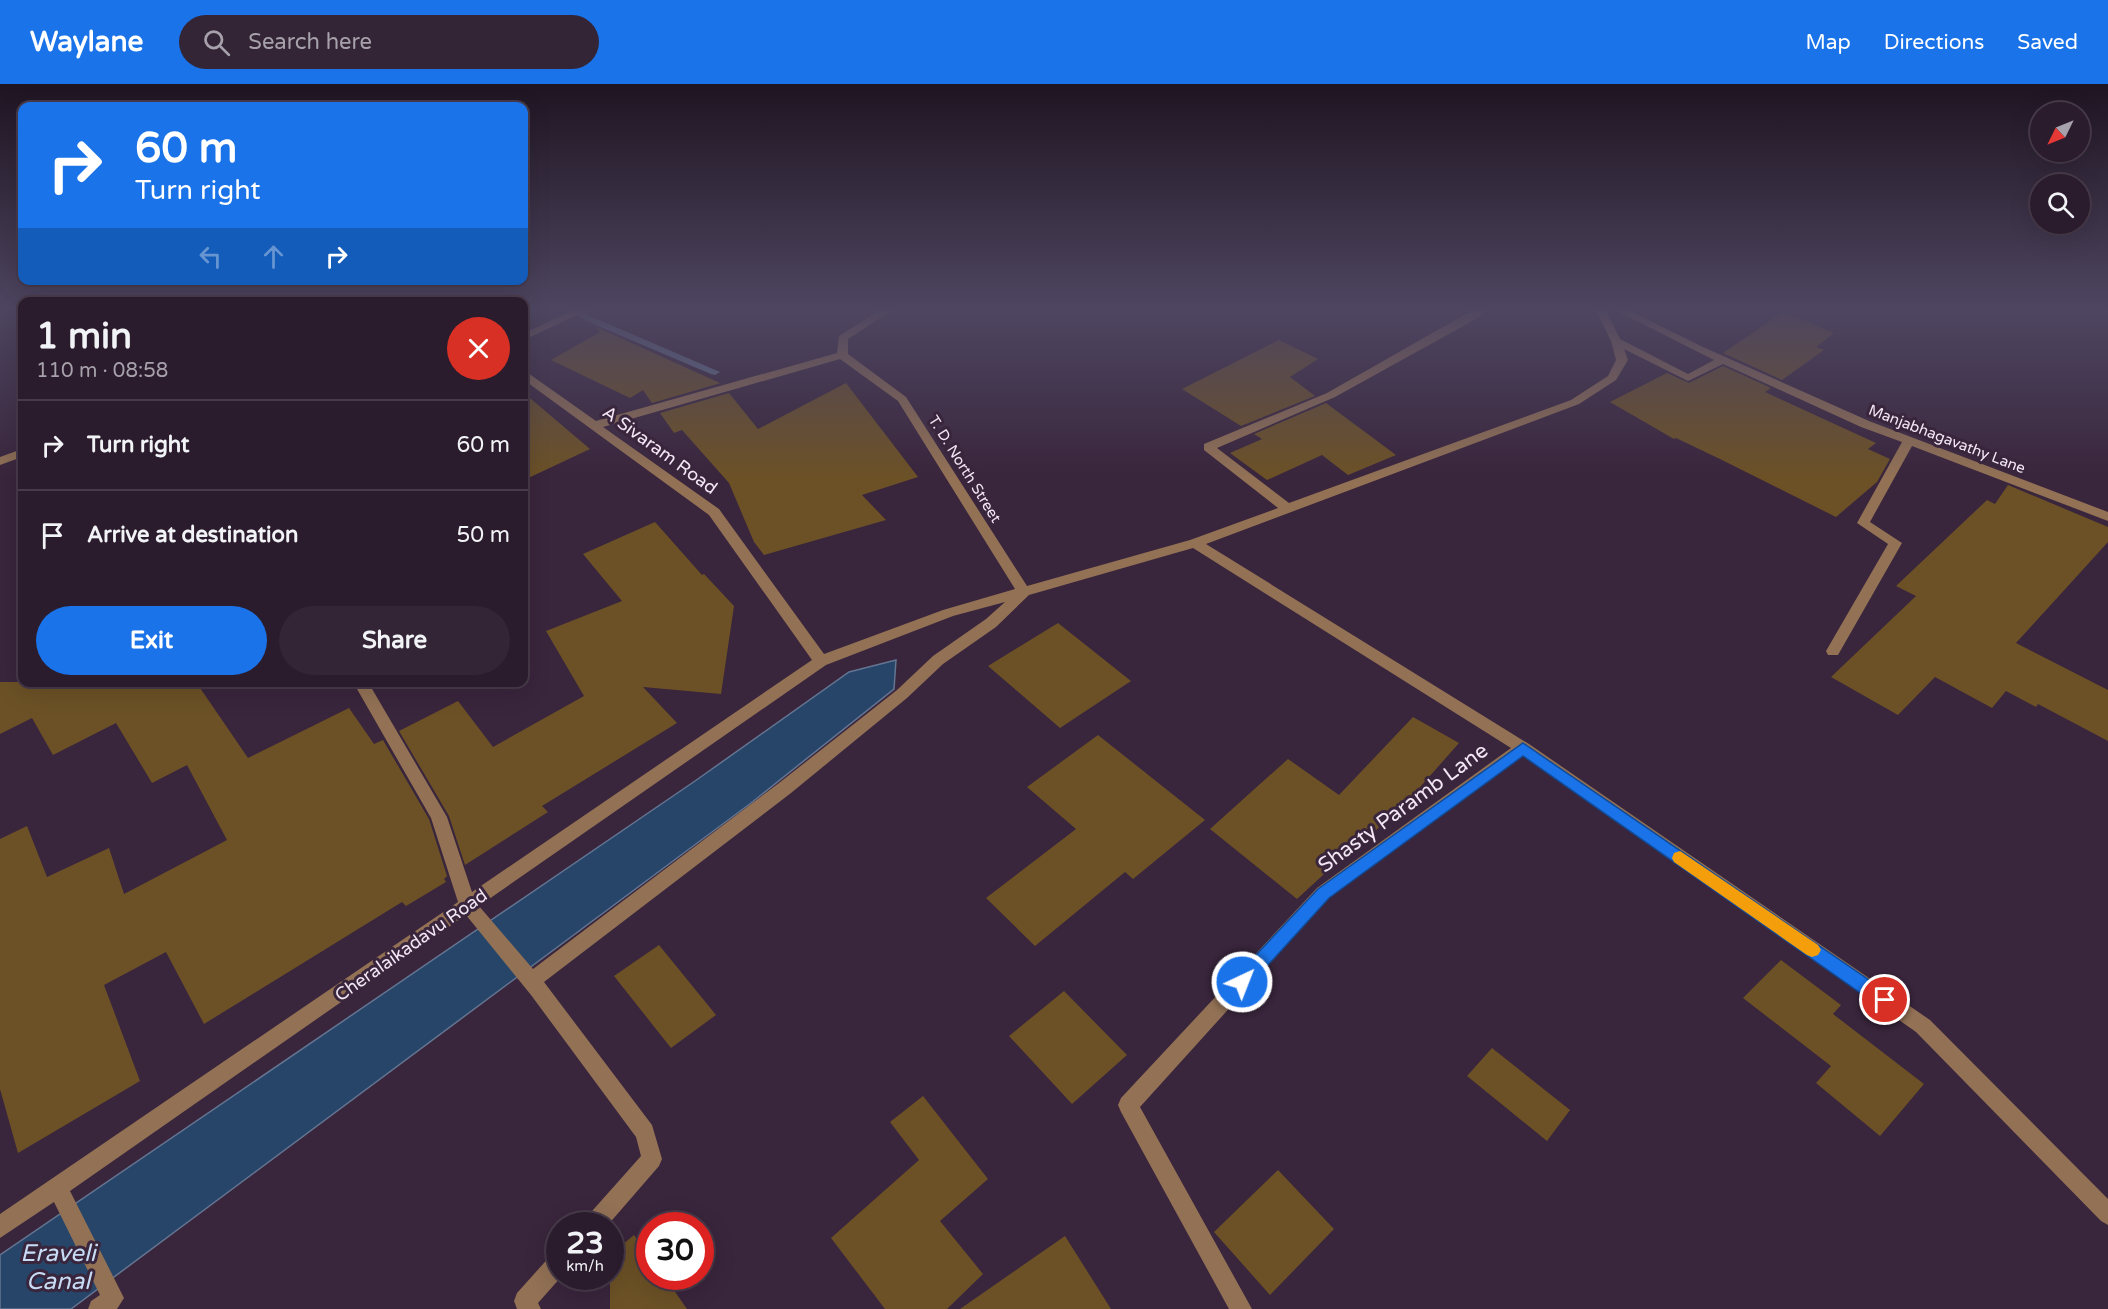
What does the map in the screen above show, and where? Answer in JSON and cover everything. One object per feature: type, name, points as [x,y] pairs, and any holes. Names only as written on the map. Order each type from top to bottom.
[{"type":"street","points":[[596,425],[810,364]]},
{"type":"street","name":"T. D. North Street","points":[[854,364],[902,399],[1024,592]]},
{"type":"street","points":[[1287,508],[1208,447],[1330,395],[1386,364]]},
{"type":"street","name":"Cheralaikadavu Road","points":[[0,1227],[473,911],[820,661],[948,614],[1196,543],[1575,402],[1612,378],[1620,364]]},
{"type":"street","points":[[1661,364],[1688,378],[1714,364]]},
{"type":"street","name":"Manjabhagavathy Lane","points":[[1731,364],[1865,424],[2108,517]]},
{"type":"street","name":"A Sivaram Road","points":[[528,378],[714,512],[820,661]]},
{"type":"street","points":[[1833,651],[1895,543],[1863,523],[1909,441]]},
{"type":"street","points":[[0,461],[18,454]]},
{"type":"street","points":[[1196,543],[1523,748],[1923,1026],[2108,1215]]},
{"type":"street","points":[[531,981],[785,788],[902,694],[938,660],[991,623],[1024,592]]},
{"type":"street","points":[[363,687],[439,817],[473,911],[531,981],[645,1132],[652,1159],[605,1212]]},
{"type":"street","name":"Shasty Paramb Lane","points":[[1242,1309],[1128,1105],[1323,893],[1523,748]]},
{"type":"street","points":[[58,1188],[106,1304]]},
{"type":"street","points":[[530,1309],[525,1301],[546,1278]]},
{"type":"water","name":"Eraveli Canal","points":[[896,660],[894,689],[751,803],[71,1309],[0,1309],[0,1255],[695,781],[849,672]]},
{"type":"building","points":[[560,364],[679,364],[721,383],[652,403],[643,390],[630,398]]},
{"type":"building","points":[[1231,364],[1310,364],[1290,377],[1315,396],[1241,426],[1182,389]]},
{"type":"building","points":[[1747,364],[1804,364],[1782,380]]},
{"type":"building","points":[[1723,366],[1771,388],[1765,392],[1876,443],[1868,449],[1890,459],[1877,482],[1836,517],[1720,459],[1674,439],[1610,402],[1667,373],[1689,383]]},
{"type":"building","points":[[846,383],[918,477],[862,495],[886,520],[764,555],[754,542],[729,483],[682,430],[674,433],[660,413],[729,393],[758,429]]},
{"type":"building","points":[[528,396],[590,449],[528,478]]},
{"type":"building","points":[[1326,403],[1396,455],[1348,475],[1322,455],[1267,480],[1230,453],[1262,439],[1254,434]]},
{"type":"building","points":[[2008,485],[2108,527],[2108,542],[2016,643],[2108,690],[2108,741],[2038,704],[2036,707],[2006,691],[1992,708],[1935,677],[1898,715],[1831,677],[1916,596],[1896,586],[1987,500],[1995,504]]},
{"type":"building","points":[[655,522],[702,575],[704,574],[734,606],[721,694],[643,687],[677,723],[542,806],[548,812],[465,865],[449,816],[399,731],[458,701],[493,747],[584,696],[546,631],[622,601],[583,554]]},
{"type":"building","points":[[1058,623],[1131,681],[1060,728],[988,666]]},
{"type":"building","points":[[0,682],[18,682],[18,687],[199,687],[248,758],[349,708],[374,744],[383,740],[429,819],[447,876],[444,879],[446,882],[406,906],[402,902],[204,1024],[166,952],[104,985],[140,1081],[18,1153],[0,1089],[0,839],[27,826],[47,877],[109,848],[124,894],[227,840],[187,765],[152,783],[116,723],[53,755],[32,718],[0,734]]},
{"type":"building","points":[[1413,717],[1459,743],[1414,794],[1352,853],[1349,851],[1297,899],[1210,829],[1288,759],[1339,795]]},
{"type":"building","points":[[1098,735],[1205,820],[1133,879],[1125,872],[1035,946],[986,898],[1076,829],[1027,787]]},
{"type":"building","points":[[659,945],[716,1015],[671,1048],[614,976]]},
{"type":"building","points":[[1781,960],[1841,1005],[1833,1014],[1924,1084],[1880,1136],[1816,1083],[1831,1066],[1743,998]]},
{"type":"building","points":[[1064,991],[1127,1055],[1072,1104],[1009,1036]]},
{"type":"building","points":[[1492,1048],[1570,1110],[1547,1141],[1467,1076]]},
{"type":"building","points":[[923,1096],[988,1179],[940,1221],[983,1274],[947,1309],[885,1309],[831,1238],[919,1160],[890,1122]]},
{"type":"building","points":[[1278,1170],[1334,1229],[1270,1295],[1214,1232]]},
{"type":"building","points":[[634,1235],[636,1238],[636,1290],[674,1290],[687,1309],[610,1309],[610,1290],[624,1290],[624,1243]]},
{"type":"building","points":[[1065,1236],[1111,1309],[960,1309]]},
{"type":"waterway","points":[[696,364],[715,372]]},
{"type":"slow traffic","points":[[1680,858],[1812,950]]},
{"type":"route","points":[[1242,982],[1323,893],[1523,748],[1885,1000]]}]
